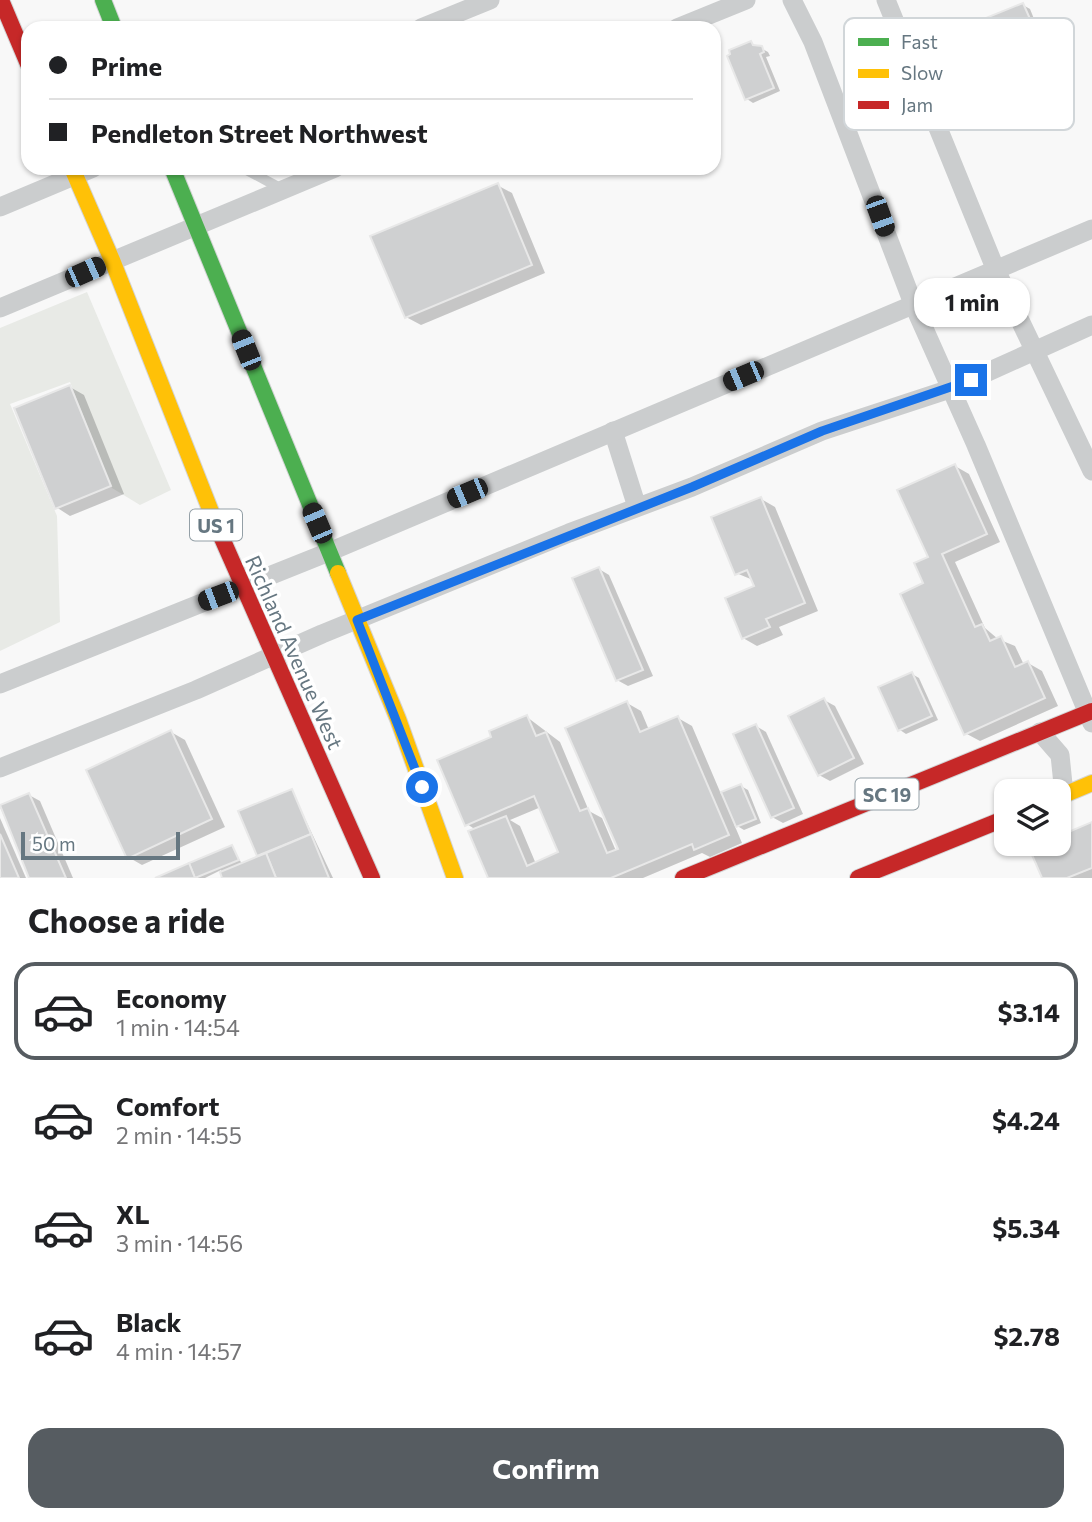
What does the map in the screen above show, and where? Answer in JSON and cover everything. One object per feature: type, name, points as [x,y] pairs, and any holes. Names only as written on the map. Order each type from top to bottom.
[{"type":"main road","points":[[1,0],[21,47]]},
{"type":"main road","points":[[103,0],[111,21]]},
{"type":"main road","name":"Richland Avenue West","points":[[81,175],[112,260],[243,586],[372,878]]},
{"type":"main road","points":[[175,175],[398,719],[456,878]]},
{"type":"main road","name":"SC 19","points":[[683,878],[1040,732],[1090,715]]},
{"type":"main road","points":[[1071,792],[1092,783]]},
{"type":"main road","points":[[858,878],[994,823]]},
{"type":"street","points":[[438,21],[489,0]]},
{"type":"street","points":[[694,21],[746,0]]},
{"type":"street","points":[[792,0],[813,42],[844,123]]},
{"type":"street","points":[[886,0],[893,18]]},
{"type":"street","points":[[847,130],[914,306],[1090,715]]},
{"type":"street","points":[[939,130],[995,268],[1092,471]]},
{"type":"street","points":[[0,207],[71,175]]},
{"type":"street","points":[[0,308],[319,175]]},
{"type":"street","points":[[0,684],[329,552],[1092,229]]},
{"type":"street","points":[[0,768],[822,431],[950,389],[1092,325]]},
{"type":"street","points":[[613,431],[637,508]]},
{"type":"street","points":[[1040,732],[1060,755],[1061,779]]},
{"type":"lane","points":[[256,175],[285,190]]},
{"type":"shaded area","points":[[87,292],[171,490],[140,505],[112,488],[70,382],[10,404],[57,516],[60,622],[0,651],[0,328]]},
{"type":"building","points":[[1023,3],[1030,18],[986,18]]},
{"type":"building","points":[[751,41],[753,45],[762,46],[764,52],[760,54],[774,88],[745,100],[727,56],[730,54],[729,50]]},
{"type":"building","points":[[498,183],[532,265],[405,318],[370,236]]},
{"type":"building","points":[[70,385],[111,486],[55,509],[14,408]]},
{"type":"building","points":[[955,464],[987,534],[942,554],[975,627],[982,624],[990,641],[1001,636],[1015,667],[1028,661],[1045,698],[964,735],[900,594],[923,583],[914,563],[928,557],[897,490]]},
{"type":"building","points":[[761,497],[805,603],[766,619],[770,627],[742,639],[725,598],[754,586],[747,570],[735,575],[711,517]]},
{"type":"building","points":[[599,567],[643,670],[616,681],[572,578]]},
{"type":"building","points":[[912,672],[932,716],[898,731],[878,687]]},
{"type":"building","points":[[824,698],[854,758],[818,776],[788,716]]},
{"type":"building","points":[[627,701],[640,732],[678,716],[729,835],[694,850],[692,844],[611,878],[488,878],[468,831],[506,816],[527,866],[558,852],[534,796],[465,826],[437,760],[491,737],[489,731],[527,715],[536,736],[546,732],[580,811],[588,808],[607,853],[618,849],[565,728]]},
{"type":"building","points":[[756,724],[794,808],[771,818],[733,734]]},
{"type":"building","points":[[171,730],[212,819],[127,859],[86,770]]},
{"type":"building","points":[[741,784],[756,819],[736,827],[721,792]]},
{"type":"building","points":[[292,789],[311,834],[257,856],[238,811]]},
{"type":"building","points":[[29,793],[66,878],[29,878],[0,805]]},
{"type":"building","points":[[1092,822],[1092,868],[1067,878],[1042,878],[1032,856],[1071,856],[1071,831]]},
{"type":"building","points":[[0,834],[19,878],[0,878]]},
{"type":"building","points":[[311,834],[329,878],[276,878],[266,853]]},
{"type":"building","points":[[232,845],[239,860],[195,878],[189,863]]},
{"type":"building","points":[[266,853],[276,878],[222,878],[220,872]]},
{"type":"building","points":[[189,863],[195,878],[155,878]]},
{"type":"traffic: fast","points":[[103,0],[111,21]]},
{"type":"traffic: fast","points":[[175,175],[338,573]]},
{"type":"traffic: slow","points":[[75,175],[112,260],[217,527]]},
{"type":"traffic: slow","points":[[338,573],[398,719],[455,878]]},
{"type":"traffic: slow","points":[[1071,792],[1092,783]]},
{"type":"traffic: jam","points":[[1,0],[21,47]]},
{"type":"traffic: jam","points":[[217,527],[372,878]]},
{"type":"traffic: jam","points":[[683,878],[1092,711]]},
{"type":"traffic: jam","points":[[858,878],[994,823]]},
{"type":"route","points":[[422,787],[398,719],[357,620],[692,487],[822,431],[971,380]]}]
